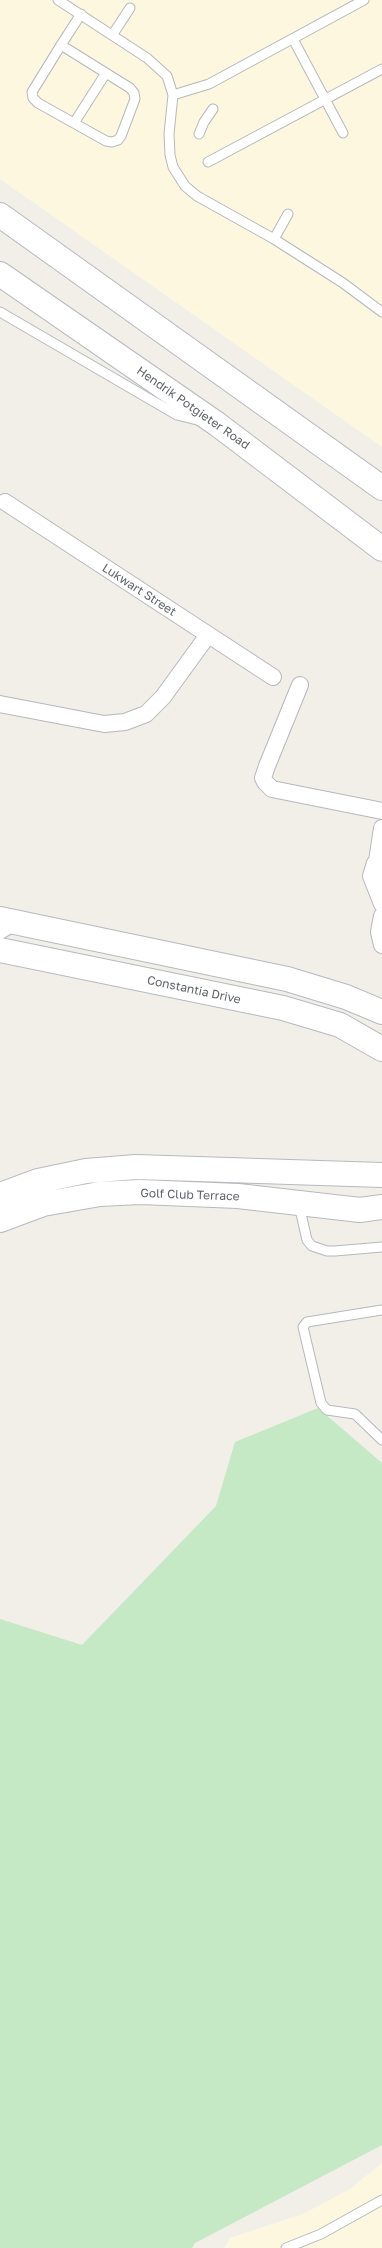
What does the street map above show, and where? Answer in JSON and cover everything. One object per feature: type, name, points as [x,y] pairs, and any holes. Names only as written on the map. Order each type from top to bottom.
[{"type":"street","points":[[0,215],[382,488]]},
{"type":"street","name":"Hendrik Potgieter Road","points":[[0,274],[217,424],[382,549]]},
{"type":"street","name":"Lukwart Street","points":[[6,502],[273,677]]},
{"type":"street","points":[[0,704],[104,724],[125,722],[146,714],[158,702],[208,636]]},
{"type":"street","points":[[300,685],[267,766],[263,778],[265,782],[272,789],[382,811]]},
{"type":"street","points":[[382,828],[379,869],[372,868],[371,876],[382,904]]},
{"type":"street","points":[[382,916],[379,932],[382,945]]},
{"type":"street","points":[[7,926],[287,979],[346,997],[382,1012]]},
{"type":"street","name":"Constantia Drive","points":[[0,950],[283,1008],[340,1025],[382,1049]]},
{"type":"street","points":[[0,1195],[38,1181],[86,1171],[136,1166],[281,1173],[382,1175]]},
{"type":"street","points":[[281,1173],[298,1204],[323,1174]]},
{"type":"street","name":"Golf Club Terrace","points":[[0,1220],[43,1204],[100,1194],[140,1192],[238,1196],[360,1210],[382,1207]]},
{"type":"lane","points":[[58,0],[113,34],[167,76],[173,95],[169,145],[173,166],[185,186],[197,196],[274,239],[343,282],[382,312]]},
{"type":"lane","points":[[173,95],[209,84],[364,0]]},
{"type":"lane","points":[[113,34],[130,8]]},
{"type":"lane","points":[[61,45],[130,88],[134,93],[135,99],[121,136],[112,142],[106,141],[38,103],[33,98],[32,92],[61,45],[81,14]]},
{"type":"lane","points":[[293,38],[343,133]]},
{"type":"lane","points":[[208,162],[382,69]]},
{"type":"lane","points":[[74,123],[106,73]]},
{"type":"lane","points":[[199,134],[204,122],[213,109]]},
{"type":"lane","points":[[274,239],[288,214]]},
{"type":"lane","points":[[0,312],[177,415],[217,424]]},
{"type":"lane","points":[[298,1204],[307,1240],[312,1246],[335,1252],[382,1247]]},
{"type":"lane","points":[[382,1310],[307,1322],[303,1327],[321,1403],[327,1410],[355,1414],[382,1440]]},
{"type":"lane","points":[[286,2248],[328,2230],[382,2200]]},
{"type":"shaded area","points":[[0,0],[382,0],[382,447],[0,179]]},
{"type":"shaded area","points":[[382,2163],[382,2248],[224,2248],[230,2238],[303,2214],[350,2189]]},
{"type":"green space","points":[[318,1408],[382,1463],[382,2145],[195,2243],[192,2248],[0,2248],[0,1619],[82,1645],[216,1506],[235,1442]]}]
